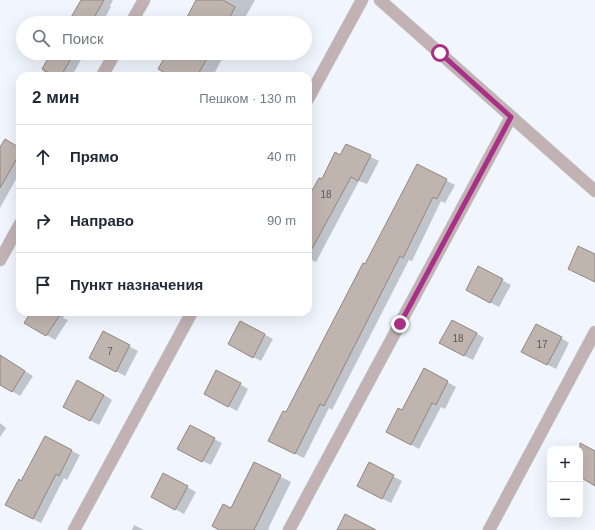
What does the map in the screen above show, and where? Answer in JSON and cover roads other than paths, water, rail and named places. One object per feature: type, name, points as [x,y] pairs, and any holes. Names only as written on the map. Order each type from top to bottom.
[{"type":"street","points":[[135,16],[144,0]]},
{"type":"street","points":[[312,92],[362,0]]},
{"type":"street","points":[[380,0],[595,191]]},
{"type":"street","points":[[104,72],[111,60]]},
{"type":"street","points":[[289,530],[511,117]]},
{"type":"street","points":[[0,260],[16,231]]},
{"type":"street","points":[[74,530],[190,316]]},
{"type":"street","points":[[489,530],[595,332]]}]
